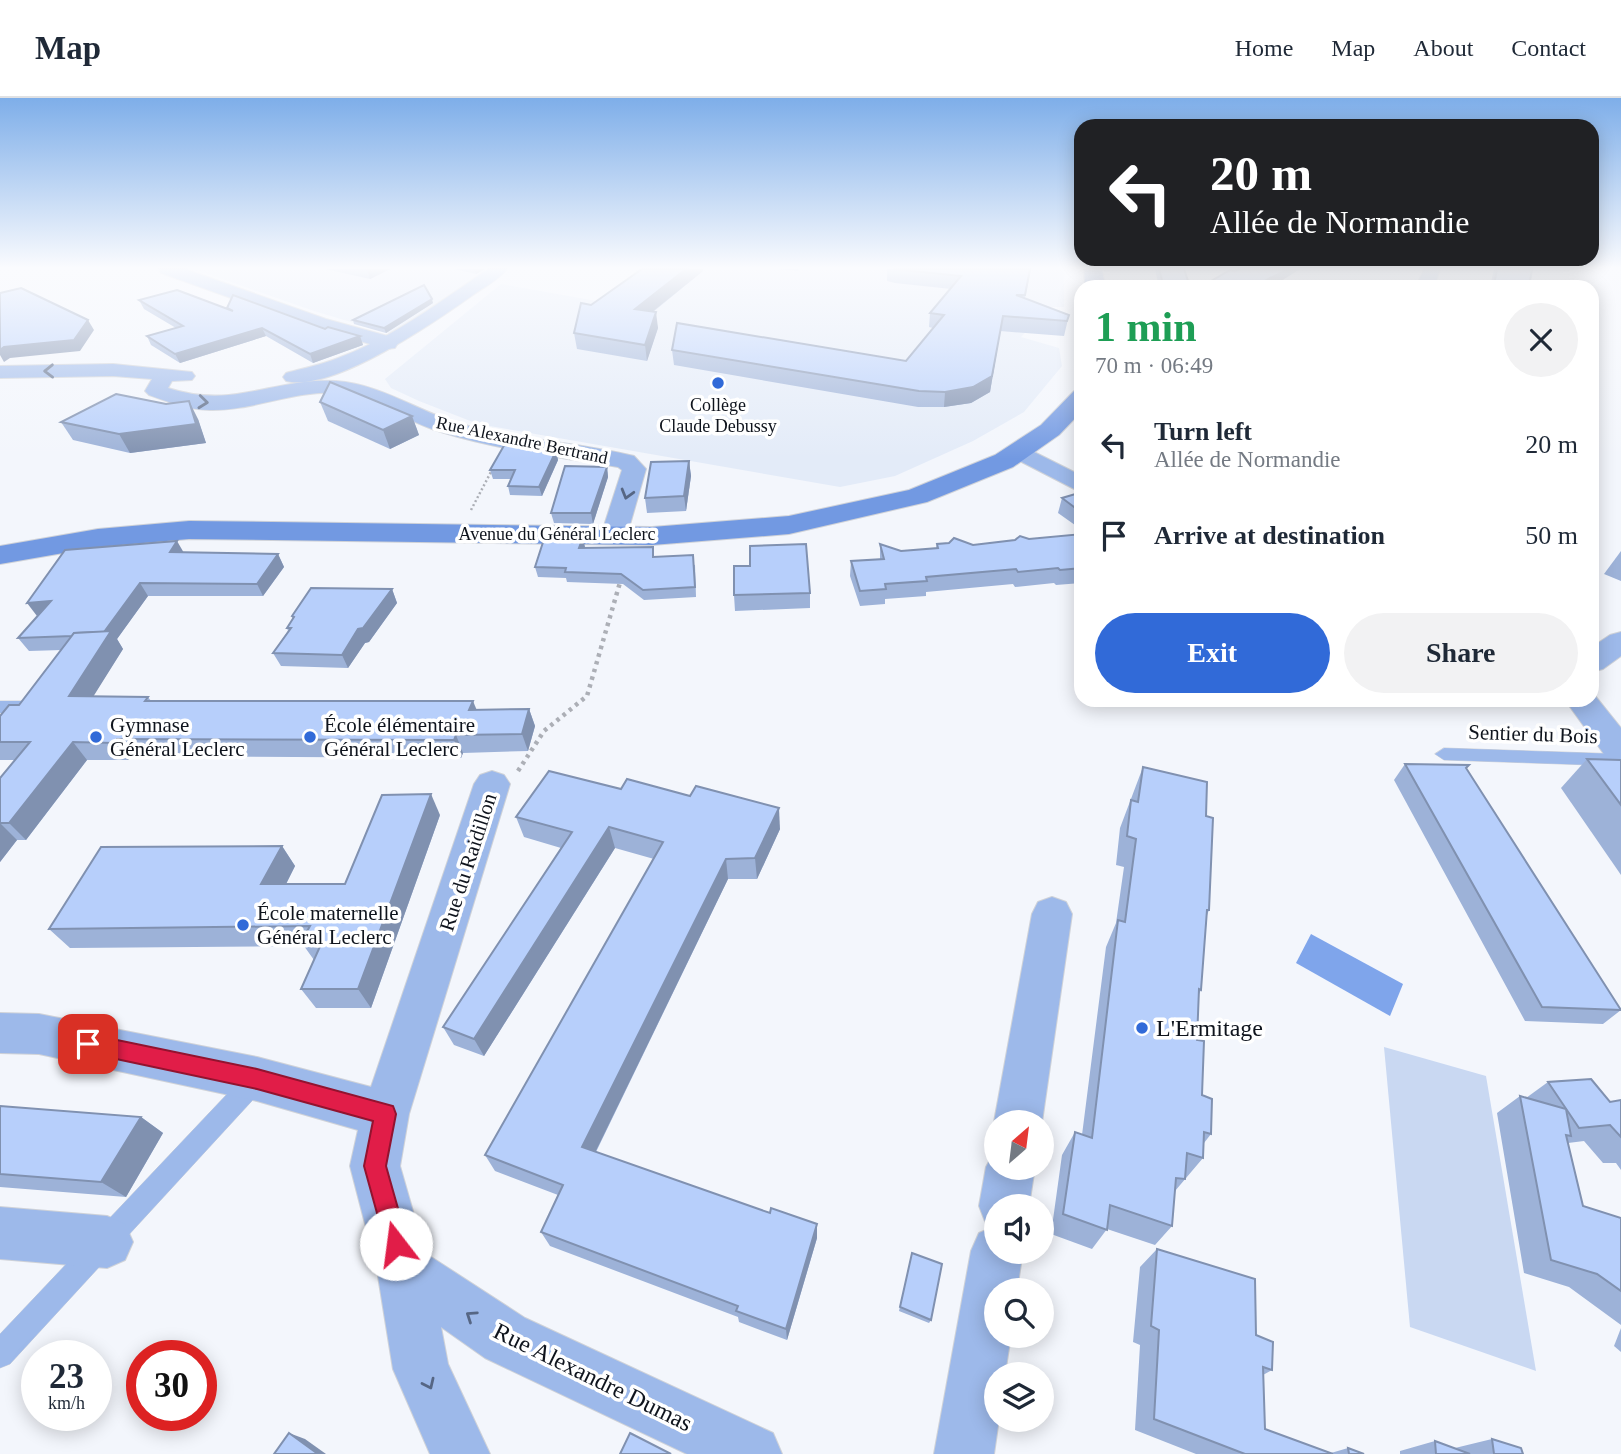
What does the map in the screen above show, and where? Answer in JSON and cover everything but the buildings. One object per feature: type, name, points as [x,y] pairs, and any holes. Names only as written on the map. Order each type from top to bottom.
[{"type":"main road","name":"Avenue du Général Leclerc","points":[[0,555],[98,538],[188,530],[652,536],[789,525],[917,496],[955,482],[1004,461],[1050,430],[1074,404]]},
{"type":"street","points":[[351,332],[387,343]]},
{"type":"street","points":[[244,381],[302,376],[359,357],[403,332]]},
{"type":"street","points":[[0,372],[113,370],[201,378]]},
{"type":"street","name":"Rue Alexandre Bertrand","points":[[166,374],[156,391],[184,400],[214,404],[297,389],[326,387],[355,390],[428,421],[467,433],[626,461],[634,469],[614,535]]},
{"type":"street","points":[[1018,451],[1074,481]]},
{"type":"street","points":[[1599,657],[1621,642]]},
{"type":"street","points":[[1586,707],[1621,752]]},
{"type":"street","name":"Rue du Raidillon","points":[[403,1270],[375,1166],[386,1114],[492,784]]},
{"type":"street","points":[[1020,1110],[1052,914]]},
{"type":"street","points":[[0,1033],[39,1034],[257,1079],[386,1114]]},
{"type":"street","points":[[0,1233],[107,1242]]},
{"type":"street","points":[[964,1454],[995,1264]]},
{"type":"street","points":[[403,1270],[421,1369],[460,1454]]},
{"type":"street","name":"Rue Alexandre Dumas","points":[[403,1270],[505,1338],[752,1454]]},
{"type":"lane","points":[[0,707],[26,707],[9,727]]},
{"type":"lane","name":"Sentier du Bois","points":[[1444,754],[1621,760]]},
{"type":"lane","points":[[0,1354],[257,1079]]},
{"type":"path","points":[[458,534],[509,440]]},
{"type":"path","name":"Rue du Raidillon","points":[[492,784],[520,770],[544,731],[587,696],[628,555],[652,536]]},
{"type":"shaded area","name":"Collège Claude Debussy","points":[[442,332],[1026,332],[1021,337],[1059,348],[1062,366],[1024,412],[973,441],[895,476],[840,487],[478,424],[391,388],[385,379]]},
{"type":"shaded area","points":[[1384,1047],[1486,1076],[1536,1371],[1410,1327]]},
{"type":"water","points":[[1311,934],[1403,984],[1390,1016],[1296,963]]},
{"type":"place","name":"Collège Claude Debussy","points":[[718,383]]},
{"type":"place","name":"Gymnase Général Leclerc","points":[[96,737]]},
{"type":"place","name":"École élémentaire Général Leclerc","points":[[310,737]]},
{"type":"place","name":"École maternelle Général Leclerc","points":[[243,925]]},
{"type":"place","name":"L'Ermitage","points":[[1142,1028]]},
{"type":"route","points":[[88,1044],[257,1079],[386,1114],[375,1166],[396,1244]]}]
